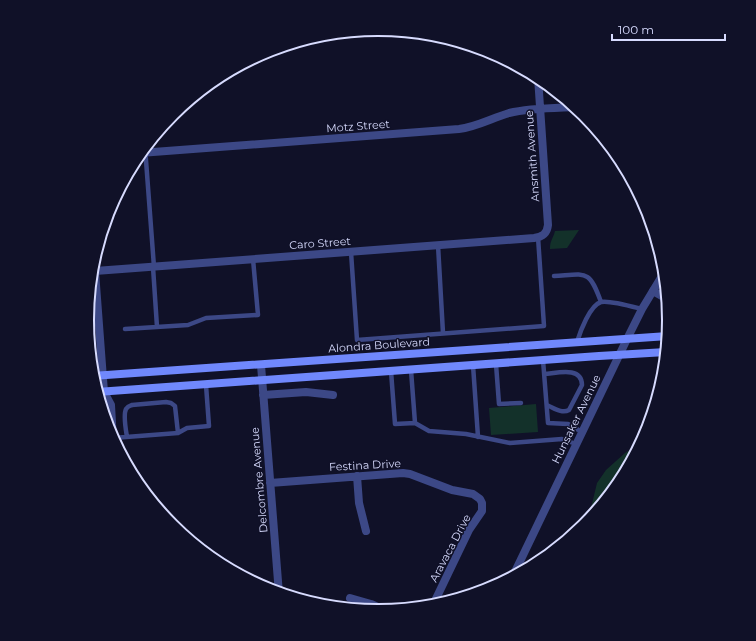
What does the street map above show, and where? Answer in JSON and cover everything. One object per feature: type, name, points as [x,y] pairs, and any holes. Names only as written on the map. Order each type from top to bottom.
[{"type":"main road","name":"Alondra Boulevard","points":[[99,376],[662,336]]},
{"type":"main road","points":[[471,350],[472,365]]},
{"type":"main road","points":[[103,392],[661,352]]},
{"type":"street","name":"Ansmith Avenue","points":[[539,86],[548,224],[548,228],[541,235]]},
{"type":"street","name":"Motz Street","points":[[149,151],[459,130],[511,113],[567,108]]},
{"type":"street","name":"Caro Street","points":[[98,274],[153,267],[438,245],[541,235]]},
{"type":"street","name":"Hunsaker Avenue","points":[[516,569],[626,339],[660,280]]},
{"type":"street","points":[[95,289],[103,376],[101,386]]},
{"type":"street","points":[[653,291],[661,296]]},
{"type":"street","name":"Delcombre Avenue","points":[[261,364],[278,587]]},
{"type":"street","points":[[263,395],[306,392],[333,395]]},
{"type":"street","points":[[104,397],[111,405],[112,420]]},
{"type":"street","name":"Festina Drive","points":[[270,482],[395,473],[410,474],[452,490],[473,494],[480,499]]},
{"type":"street","points":[[357,476],[359,503],[366,531]]},
{"type":"street","name":"Aravaca Drive","points":[[436,600],[469,530],[482,512],[482,503],[480,499]]},
{"type":"street","points":[[350,598],[373,605]]},
{"type":"lane","points":[[144,158],[157,327]]},
{"type":"lane","points":[[351,252],[357,340],[544,326],[541,235]]},
{"type":"lane","points":[[438,245],[443,333]]},
{"type":"lane","points":[[125,329],[188,325],[206,318],[258,315],[253,259]]},
{"type":"lane","points":[[554,276],[584,275],[590,278],[596,286],[601,302]]},
{"type":"lane","points":[[577,342],[580,332],[592,310],[601,302],[642,309]]},
{"type":"lane","points":[[544,360],[548,423],[568,424],[582,432]]},
{"type":"lane","points":[[496,364],[499,404],[521,403]]},
{"type":"lane","points":[[472,365],[478,437]]},
{"type":"lane","points":[[412,370],[415,423]]},
{"type":"lane","points":[[391,371],[395,424],[415,423],[429,431],[466,434],[510,443],[562,439],[576,444]]},
{"type":"lane","points":[[544,374],[573,372],[579,376],[582,383],[568,411],[563,412],[547,404]]},
{"type":"lane","points":[[119,439],[178,433],[187,428],[209,426],[206,384]]},
{"type":"lane","points":[[126,437],[125,414],[126,409],[129,406],[166,402],[171,403],[176,408],[178,433]]},
{"type":"green space","points":[[579,230],[567,248],[550,249],[555,231]]},
{"type":"green space","points":[[536,404],[538,432],[491,435],[489,408]]},
{"type":"green space","points":[[632,449],[615,479],[591,509],[597,483],[606,470]]}]
